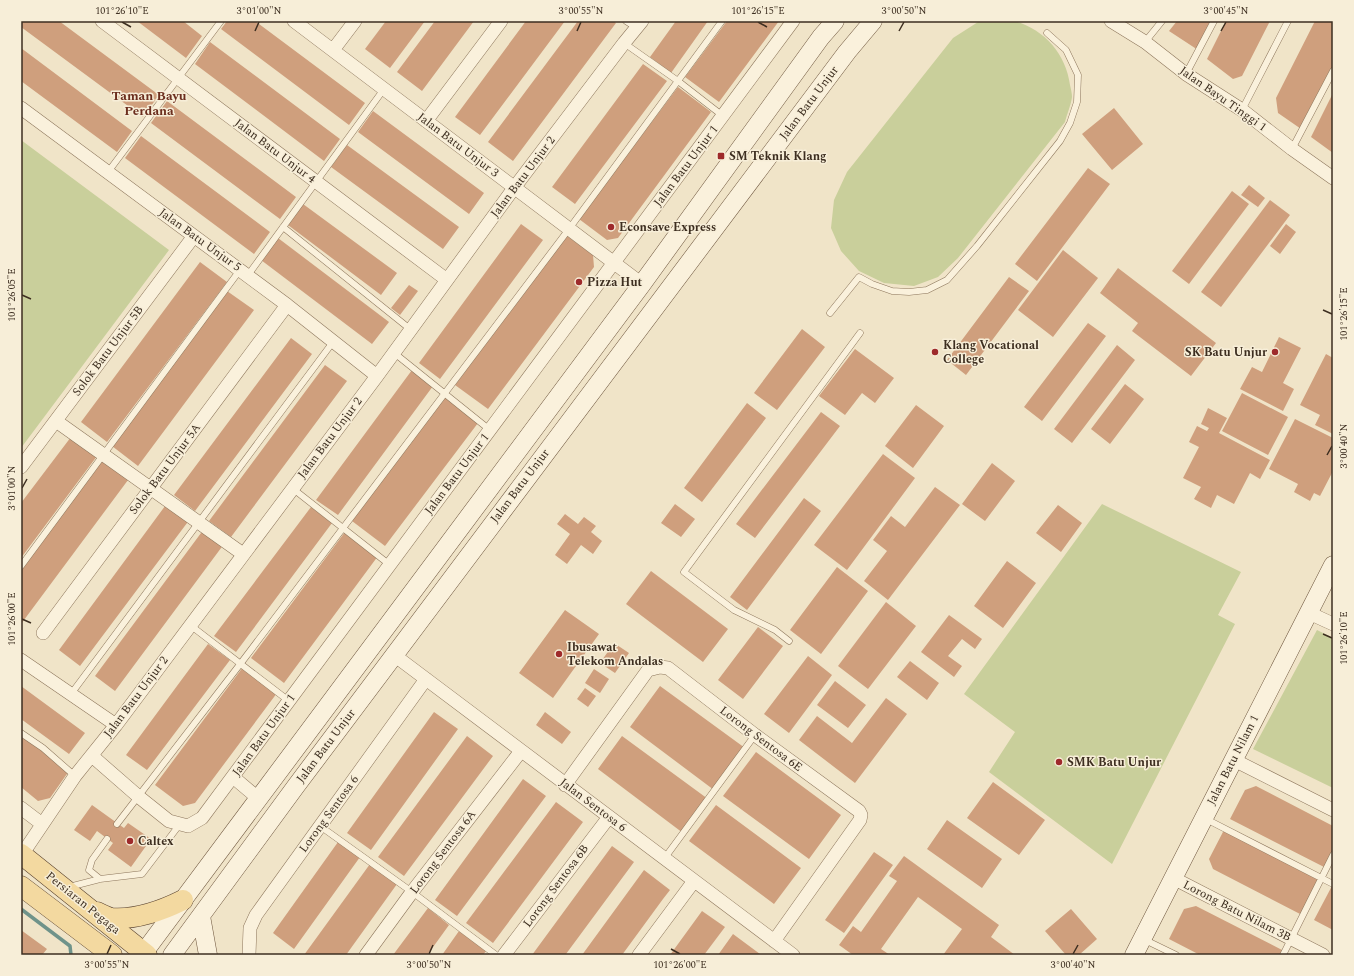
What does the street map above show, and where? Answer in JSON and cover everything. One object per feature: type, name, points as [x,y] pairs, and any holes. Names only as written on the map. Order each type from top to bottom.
[{"type":"main road","name":"Jalan Batu Unjur","points":[[145,954],[183,900],[642,284],[821,37],[835,21]]},
{"type":"main road","name":"Jalan Batu Unjur","points":[[172,955],[296,786],[676,278],[847,52],[873,21]]},
{"type":"main road","points":[[642,284],[653,287],[676,278]]},
{"type":"main road","name":"Jalan Batu Nilam 1","points":[[1134,955],[1333,565]]},
{"type":"main road","name":"Persiaran Pegaga","points":[[21,855],[145,954]]},
{"type":"main road","name":"Persiaran Pegaga","points":[[21,886],[112,955]]},
{"type":"main road","points":[[90,909],[110,918],[127,917],[164,910],[183,900]]},
{"type":"main road","points":[[201,916],[208,955]]},
{"type":"main road","points":[[76,927],[91,955]]},
{"type":"street","name":"Jalan Batu Unjur 4","points":[[102,21],[447,280]]},
{"type":"street","name":"Jalan Batu Unjur 3","points":[[294,21],[642,284]]},
{"type":"street","points":[[333,50],[355,21]]},
{"type":"street","points":[[426,121],[501,21]]},
{"type":"street","name":"Jalan Batu Unjur 1","points":[[180,824],[188,826],[202,818],[233,778],[794,21]]},
{"type":"street","name":"Jalan Bayu Tinggi 1","points":[[1111,21],[1145,42],[1186,74],[1242,110],[1292,150],[1333,178]]},
{"type":"street","name":"Jalan Batu Unjur 2","points":[[21,855],[75,776],[116,725],[377,376],[393,352],[514,188],[624,43],[635,24]]},
{"type":"street","name":"Jalan Batu Unjur 5","points":[[21,108],[288,305],[377,376]]},
{"type":"street","name":"Solok Batu Unjur 5B","points":[[21,467],[194,236]]},
{"type":"street","name":"Solok Batu Unjur 5A","points":[[43,633],[288,305]]},
{"type":"street","points":[[56,421],[243,554]]},
{"type":"street","points":[[1308,613],[1333,624]]},
{"type":"street","name":"Jalan Sentosa 6","points":[[394,655],[694,881],[782,950]]},
{"type":"street","points":[[21,660],[116,725]]},
{"type":"street","name":"Lorong Sentosa 6E","points":[[566,784],[648,670],[654,668],[668,668],[859,812],[861,815],[860,820],[782,950]]},
{"type":"street","name":"Lorong Sentosa 6","points":[[249,955],[250,928],[256,915],[426,679]]},
{"type":"street","name":"Lorong Sentosa 6A","points":[[366,955],[412,892],[521,751]]},
{"type":"street","points":[[92,756],[139,797],[169,820],[180,824]]},
{"type":"street","points":[[1234,760],[1333,810]]},
{"type":"street","points":[[233,778],[259,799]]},
{"type":"street","points":[[21,808],[42,824]]},
{"type":"street","name":"Lorong Sentosa 6B","points":[[505,954],[609,817]]},
{"type":"street","name":"Lorong Batu Nilam 3B","points":[[1173,878],[1323,955]]},
{"type":"street","points":[[640,955],[694,881]]},
{"type":"lane","points":[[108,172],[221,21]]},
{"type":"lane","points":[[118,824],[569,229],[722,21]]},
{"type":"lane","points":[[1145,42],[1162,21]]},
{"type":"lane","points":[[1186,74],[1214,21]]},
{"type":"lane","points":[[1242,110],[1288,21]]},
{"type":"lane","points":[[830,313],[859,277],[872,284],[892,291],[909,292],[928,290],[947,280],[977,246],[1060,141],[1070,123],[1077,102],[1078,75],[1066,50],[1047,33]]},
{"type":"lane","points":[[624,43],[678,81],[723,116]]},
{"type":"lane","points":[[1292,150],[1333,71]]},
{"type":"lane","points":[[21,566],[103,454],[244,272],[283,227],[384,89]]},
{"type":"lane","points":[[283,227],[410,329]]},
{"type":"lane","points":[[789,641],[775,630],[734,610],[684,572],[860,333]]},
{"type":"lane","points":[[71,694],[333,342]]},
{"type":"lane","points":[[393,352],[445,392],[490,430]]},
{"type":"lane","points":[[292,488],[390,565]]},
{"type":"lane","points":[[190,625],[289,701]]},
{"type":"lane","points":[[21,733],[43,748],[75,776]]},
{"type":"lane","points":[[664,859],[755,735]]},
{"type":"lane","points":[[1204,818],[1333,884]]},
{"type":"lane","points":[[64,888],[100,878],[142,874],[180,824]]},
{"type":"lane","points":[[320,826],[412,892],[505,954]]},
{"type":"lane","points":[[100,878],[89,870],[92,860],[107,839]]},
{"type":"lane","points":[[1283,955],[1333,855]]},
{"type":"lane","points":[[1142,938],[1176,955]]},
{"type":"green space","points":[[1014,21],[1035,30],[1044,37],[1052,44],[1064,63],[1068,74],[1072,97],[1065,122],[958,258],[938,277],[914,286],[884,283],[859,271],[841,251],[831,228],[834,200],[847,172],[953,38],[978,22]]},
{"type":"green space","points":[[21,140],[169,250],[21,448]]},
{"type":"green space","points":[[1102,504],[1241,572],[1218,615],[1235,624],[1112,864],[989,772],[1015,732],[964,694]]},
{"type":"green space","points":[[1317,630],[1333,638],[1333,788],[1253,749]]},
{"type":"building","points":[[21,21],[59,21],[159,95],[143,117],[21,27]]},
{"type":"building","points":[[137,21],[183,21],[202,36],[186,58]]},
{"type":"building","points":[[227,21],[255,21],[365,103],[349,125],[221,29]]},
{"type":"building","points":[[386,21],[425,21],[390,68],[365,49]]},
{"type":"building","points":[[435,21],[474,21],[422,91],[397,72]]},
{"type":"building","points":[[526,21],[565,21],[480,135],[455,117]]},
{"type":"building","points":[[578,21],[613,21],[616,23],[513,161],[488,142]]},
{"type":"building","points":[[676,21],[708,21],[671,73],[650,57]]},
{"type":"building","points":[[727,21],[779,21],[719,102],[685,77]]},
{"type":"building","points":[[1177,21],[1214,21],[1198,50],[1169,31]]},
{"type":"building","points":[[1226,21],[1270,21],[1242,76],[1233,79],[1207,59]]},
{"type":"building","points":[[1315,21],[1333,21],[1333,75],[1304,131],[1278,113],[1276,98]]},
{"type":"building","points":[[210,42],[340,139],[324,161],[195,64]]},
{"type":"building","points":[[21,48],[132,131],[117,152],[21,81]]},
{"type":"building","points":[[643,64],[667,81],[575,204],[552,187]]},
{"type":"building","points":[[678,87],[711,112],[618,238],[607,240],[579,219]]},
{"type":"building","points":[[1333,93],[1333,153],[1311,137]]},
{"type":"building","points":[[167,101],[296,197],[280,219],[151,123]]},
{"type":"building","points":[[1114,108],[1143,144],[1112,170],[1082,134]]},
{"type":"building","points":[[373,111],[484,193],[469,214],[358,132]]},
{"type":"building","points":[[141,136],[270,232],[254,254],[125,158]]},
{"type":"building","points":[[347,145],[459,227],[443,249],[331,167]]},
{"type":"building","points":[[1088,168],[1110,184],[1037,281],[1015,264]]},
{"type":"building","points":[[1249,185],[1265,198],[1258,207],[1241,195]]},
{"type":"building","points":[[1232,191],[1249,204],[1189,284],[1172,271]]},
{"type":"building","points":[[1270,200],[1290,215],[1221,307],[1201,292]]},
{"type":"building","points":[[303,204],[397,273],[381,295],[288,225]]},
{"type":"building","points":[[521,224],[543,240],[440,379],[419,363]]},
{"type":"building","points":[[1286,224],[1296,232],[1280,254],[1270,246]]},
{"type":"building","points":[[566,235],[593,255],[594,267],[488,409],[455,385]]},
{"type":"building","points":[[278,238],[389,322],[372,344],[261,260]]},
{"type":"building","points":[[1063,250],[1098,278],[1053,337],[1018,310]]},
{"type":"building","points":[[200,262],[227,282],[107,442],[81,422]]},
{"type":"building","points":[[1118,268],[1216,343],[1191,376],[1132,331],[1138,323],[1100,293]]},
{"type":"building","points":[[1009,277],[1029,291],[966,375],[947,360]]},
{"type":"building","points":[[409,285],[418,291],[400,315],[391,308]]},
{"type":"building","points":[[227,291],[254,310],[138,466],[112,446]]},
{"type":"building","points":[[1088,323],[1106,336],[1042,421],[1024,407]]},
{"type":"building","points":[[802,329],[825,347],[777,410],[754,393]]},
{"type":"building","points":[[1279,337],[1301,348],[1283,383],[1294,389],[1283,411],[1240,389],[1252,367],[1262,372]]},
{"type":"building","points":[[291,338],[312,354],[195,511],[174,495]]},
{"type":"building","points":[[1117,345],[1135,360],[1072,443],[1054,429]]},
{"type":"building","points":[[855,349],[894,378],[875,403],[862,393],[845,415],[819,396]]},
{"type":"building","points":[[1326,354],[1333,358],[1333,434],[1315,425],[1320,415],[1300,405]]},
{"type":"building","points":[[325,365],[347,381],[231,537],[209,521]]},
{"type":"building","points":[[412,370],[433,386],[338,515],[316,500]]},
{"type":"building","points":[[1125,384],[1144,399],[1110,444],[1091,429]]},
{"type":"building","points":[[1242,393],[1288,417],[1268,455],[1222,431]]},
{"type":"building","points":[[447,394],[481,419],[385,546],[352,521]]},
{"type":"building","points":[[747,403],[766,418],[702,502],[684,488]]},
{"type":"building","points":[[916,405],[944,426],[913,468],[885,446]]},
{"type":"building","points":[[1208,408],[1227,418],[1219,433],[1270,460],[1260,479],[1250,473],[1234,504],[1217,495],[1211,508],[1194,499],[1201,487],[1183,478],[1199,447],[1189,442],[1197,426],[1207,431],[1209,428],[1201,424]]},
{"type":"building","points":[[821,412],[840,426],[755,538],[736,524]]},
{"type":"building","points":[[1295,419],[1333,438],[1333,471],[1320,496],[1314,493],[1310,501],[1294,492],[1298,484],[1269,469]]},
{"type":"building","points":[[74,433],[100,452],[21,558],[21,503]]},
{"type":"building","points":[[883,454],[915,478],[847,570],[814,545]]},
{"type":"building","points":[[105,456],[131,476],[21,624],[21,568]]},
{"type":"building","points":[[992,463],[1015,481],[985,521],[962,504]]},
{"type":"building","points":[[935,487],[960,505],[888,600],[864,581],[887,551],[873,540],[891,516],[905,527]]},
{"type":"building","points":[[804,498],[821,511],[747,610],[730,597]]},
{"type":"building","points":[[168,502],[190,519],[80,666],[59,650]]},
{"type":"building","points":[[675,504],[695,519],[681,537],[661,523]]},
{"type":"building","points":[[1058,505],[1082,523],[1061,552],[1036,533]]},
{"type":"building","points":[[311,507],[332,523],[236,652],[214,636]]},
{"type":"building","points":[[565,514],[578,524],[584,517],[596,526],[591,532],[602,541],[593,554],[581,545],[567,564],[555,555],[570,534],[557,524]]},
{"type":"building","points":[[204,529],[224,544],[115,691],[95,676]]},
{"type":"building","points":[[345,532],[378,556],[284,683],[251,658]]},
{"type":"building","points":[[1007,561],[1036,583],[1003,628],[974,606]]},
{"type":"building","points":[[837,567],[868,591],[821,654],[790,630]]},
{"type":"building","points":[[651,571],[728,629],[703,662],[626,604]]},
{"type":"building","points":[[886,602],[916,626],[868,689],[838,666]]},
{"type":"building","name":"Ibusawat Telekom Andalas","points":[[565,610],[599,634],[553,698],[519,673]]},
{"type":"building","points":[[949,615],[982,639],[975,649],[962,639],[948,656],[962,666],[954,677],[921,652]]},
{"type":"building","points":[[758,627],[783,646],[743,699],[718,680]]},
{"type":"building","points":[[614,643],[629,653],[615,673],[600,663]]},
{"type":"building","points":[[208,644],[230,660],[147,770],[126,755]]},
{"type":"building","points":[[808,656],[832,675],[789,733],[764,714]]},
{"type":"building","points":[[910,661],[939,683],[927,700],[897,677]]},
{"type":"building","points":[[243,667],[277,693],[195,803],[183,806],[155,785]]},
{"type":"building","points":[[594,669],[609,679],[600,693],[585,683]]},
{"type":"building","points":[[835,681],[866,705],[848,728],[817,705]]},
{"type":"building","points":[[21,686],[85,733],[69,754],[21,719]]},
{"type":"building","points":[[660,686],[745,748],[714,790],[630,727]]},
{"type":"building","points":[[585,688],[596,696],[588,707],[577,699]]},
{"type":"building","points":[[886,698],[907,714],[855,783],[799,740],[817,716],[852,743]]},
{"type":"building","points":[[434,712],[458,729],[371,850],[347,833]]},
{"type":"building","points":[[545,712],[571,732],[562,744],[536,725]]},
{"type":"building","points":[[21,735],[69,771],[50,798],[38,801],[21,787]]},
{"type":"building","points":[[467,736],[493,756],[404,876],[378,857]]},
{"type":"building","points":[[622,736],[708,799],[683,833],[598,769]]},
{"type":"building","points":[[756,752],[841,815],[809,859],[723,796]]},
{"type":"building","points":[[523,779],[546,796],[457,916],[435,900]]},
{"type":"building","points":[[993,782],[1045,820],[1019,855],[967,818]]},
{"type":"building","points":[[1256,786],[1333,826],[1333,854],[1326,868],[1230,819],[1245,790]]},
{"type":"building","points":[[556,802],[583,822],[493,943],[466,923]]},
{"type":"building","name":"Caltex","points":[[92,805],[124,828],[128,823],[151,839],[131,867],[108,850],[113,843],[97,831],[90,841],[74,830]]},
{"type":"building","points":[[716,805],[801,868],[774,904],[689,841]]},
{"type":"building","points":[[947,820],[1002,859],[982,888],[927,849]]},
{"type":"building","points":[[1224,830],[1320,879],[1302,915],[1213,869],[1209,859]]},
{"type":"building","points":[[338,842],[360,857],[294,949],[273,933]]},
{"type":"building","points":[[612,846],[634,862],[566,954],[532,955]]},
{"type":"building","points":[[874,852],[893,865],[844,933],[825,920]]},
{"type":"building","points":[[904,856],[999,925],[991,937],[1015,955],[943,955],[962,929],[918,897],[881,949],[890,955],[853,955],[839,945],[853,926],[861,932],[897,881],[889,876]]},
{"type":"building","points":[[370,864],[397,884],[346,955],[304,955]]},
{"type":"building","points":[[644,870],[670,890],[622,955],[582,955]]},
{"type":"building","points":[[1333,884],[1333,930],[1314,920]]},
{"type":"building","points":[[1196,906],[1284,951],[1282,955],[1200,955],[1169,939],[1184,909]]},
{"type":"building","points":[[428,908],[449,925],[436,943],[427,955],[393,955]]},
{"type":"building","points":[[1071,909],[1097,939],[1079,955],[1066,955],[1045,931]]},
{"type":"building","points":[[702,911],[725,927],[704,955],[670,955]]},
{"type":"building","points":[[21,930],[47,949],[42,955],[21,955]]},
{"type":"building","points":[[459,931],[486,951],[483,955],[442,955]]},
{"type":"building","points":[[733,934],[760,954],[718,955]]},
{"type":"waterway","points":[[21,909],[70,946],[71,955]]},
{"type":"place","name":"SM Teknik Klang","points":[[721,156]]},
{"type":"place","name":"Econsave Express","points":[[611,227]]},
{"type":"place","name":"Pizza Hut","points":[[579,282]]},
{"type":"place","name":"Klang Vocational College","points":[[935,352]]},
{"type":"place","name":"SK Batu Unjur","points":[[1275,352]]},
{"type":"place","name":"Ibusawat Telekom Andalas","points":[[559,654]]},
{"type":"place","name":"SMK Batu Unjur","points":[[1059,762]]},
{"type":"place","name":"Caltex","points":[[130,841]]},
{"type":"district","name":"Taman Bayu Perdana","points":[[149,104]]}]
